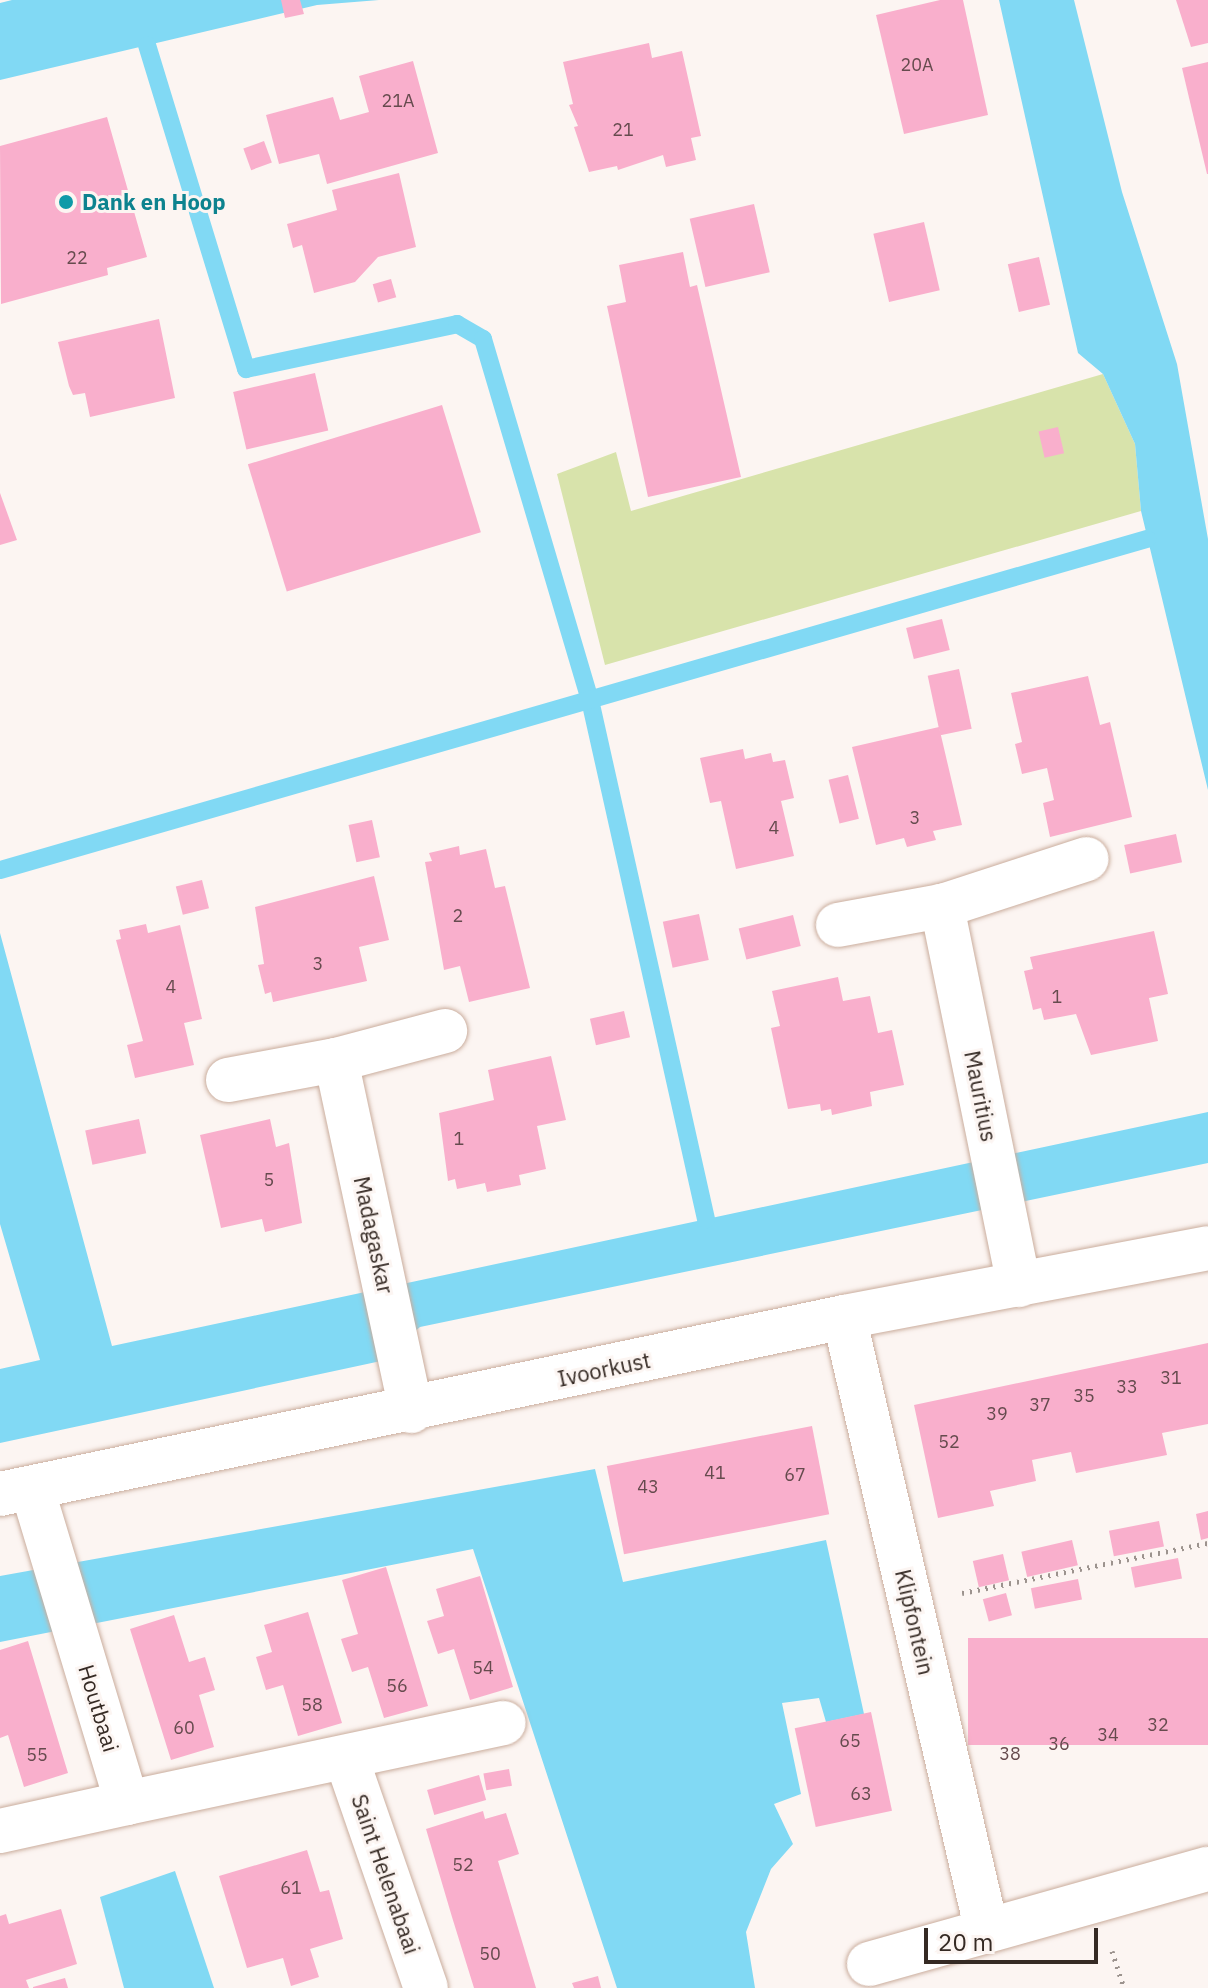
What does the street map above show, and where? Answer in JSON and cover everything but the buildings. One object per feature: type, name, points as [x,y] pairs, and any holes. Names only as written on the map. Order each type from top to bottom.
[{"type":"street","points":[[838,925],[942,906],[1087,859]]},
{"type":"street","name":"Mauritius","points":[[942,906],[1019,1285]]},
{"type":"street","points":[[228,1080],[336,1060],[445,1031]]},
{"type":"street","name":"Madagaskar","points":[[336,1060],[407,1390]]},
{"type":"street","name":"Ivoorkust","points":[[16,1491],[407,1390],[844,1317],[1208,1248]]},
{"type":"street","name":"Klipfontein","points":[[844,1317],[986,1927]]},
{"type":"street","name":"Houtbaai","points":[[16,1491],[52,1554],[127,1803]]},
{"type":"street","points":[[0,1831],[347,1760],[504,1723]]},
{"type":"street","name":"Saint Helenabaai","points":[[347,1760],[426,1988]]},
{"type":"street","points":[[869,1964],[986,1927],[1208,1869]]},
{"type":"path","points":[[910,1604],[1208,1543]]},
{"type":"green space","points":[[1103,374],[1135,444],[1141,511],[605,665],[557,474],[616,452],[631,511]]},
{"type":"water","points":[[12,0],[379,0],[317,5],[0,80],[0,3]]},
{"type":"water","points":[[999,0],[1074,0],[1122,192],[1177,364],[1208,539],[1208,790],[1141,511],[1135,444],[1103,374],[1078,353]]},
{"type":"water","points":[[0,933],[112,1346],[1208,1112],[1208,1163],[420,1327],[381,1361],[0,1443],[0,1369],[40,1360],[0,1224]]},
{"type":"water","points":[[595,1469],[623,1582],[826,1540],[864,1714],[826,1722],[819,1698],[782,1703],[801,1794],[774,1804],[793,1844],[771,1869],[746,1932],[755,1988],[617,1988],[473,1549],[0,1642],[0,1576]]},
{"type":"water","points":[[175,1871],[214,1988],[124,1988],[100,1897]]},
{"type":"waterway","points":[[147,45],[246,369],[457,324],[483,339],[590,700],[706,1219]]},
{"type":"waterway","points":[[0,870],[1147,539]]},
{"type":"place","name":"Dank en Hoop","points":[[66,202]]}]
